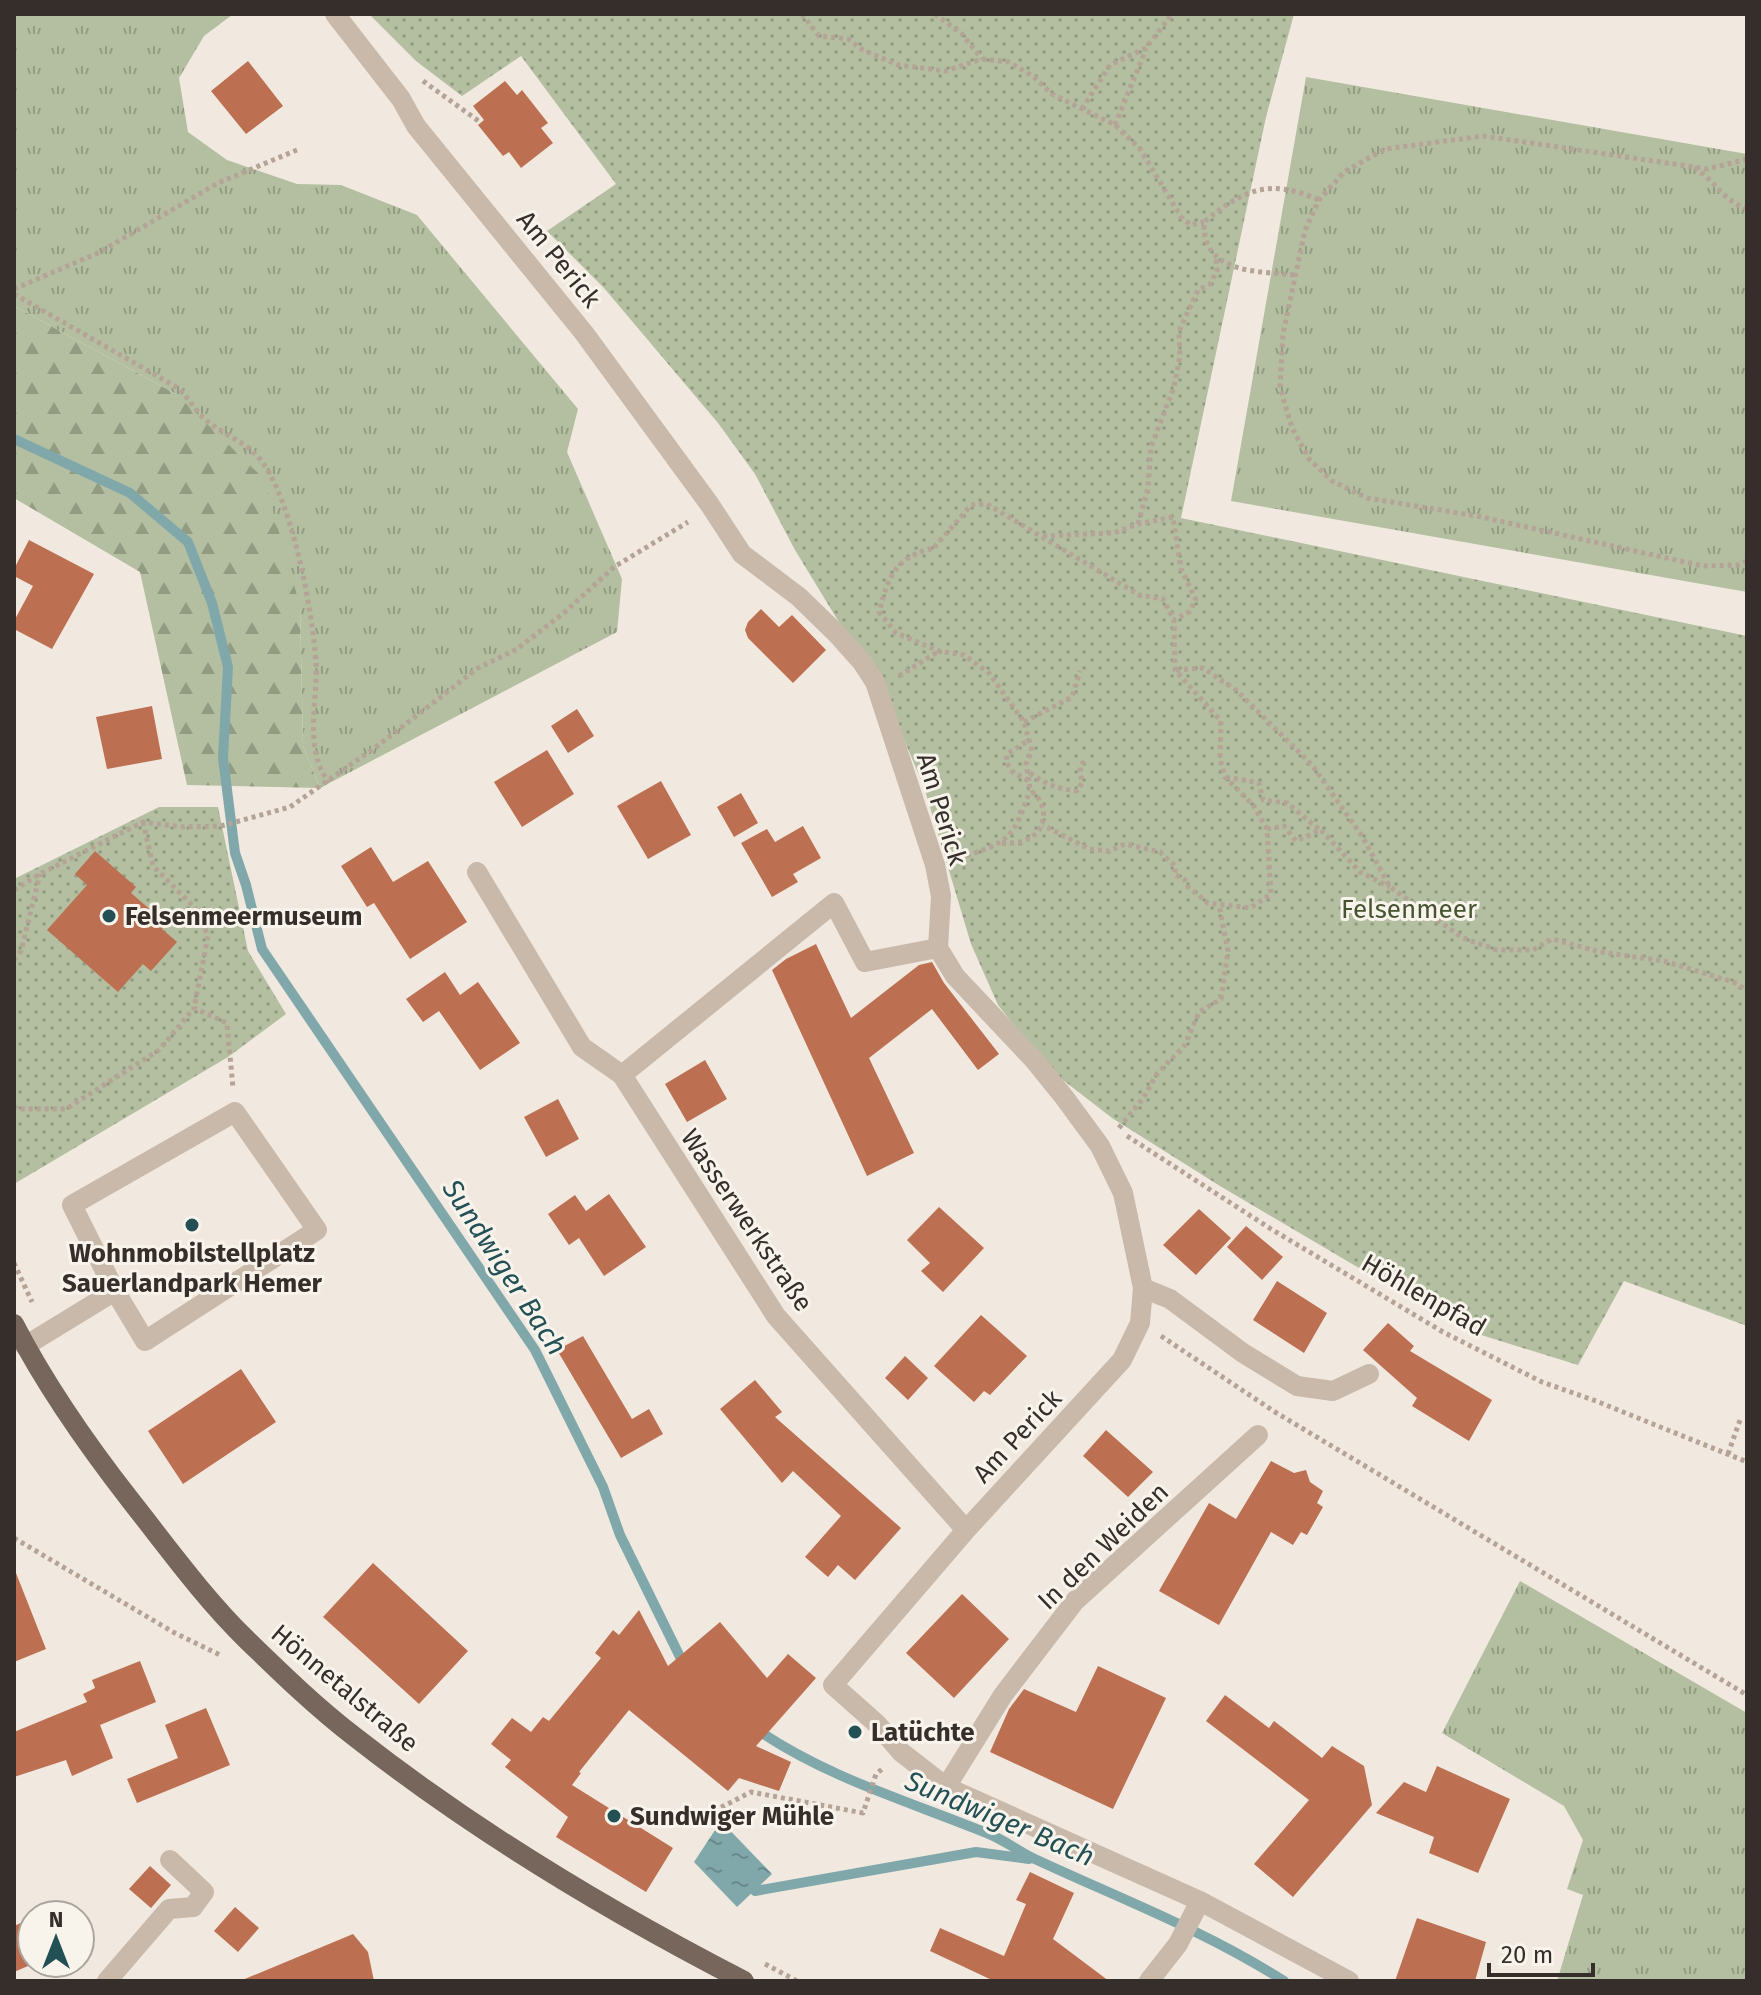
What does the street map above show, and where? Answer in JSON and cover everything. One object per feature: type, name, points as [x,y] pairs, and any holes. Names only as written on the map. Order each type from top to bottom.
[{"type":"main road","name":"Hönnetalstraße","points":[[14,1324],[25,1346],[102,1463],[188,1575],[245,1638],[353,1736],[474,1825],[643,1929],[744,1981]]},
{"type":"street","name":"Am Perick","points":[[335,14],[401,99],[416,126],[584,333],[710,505],[742,554],[799,597],[862,662],[875,682],[935,865],[941,896],[938,948],[955,976],[1034,1060],[1100,1146],[1123,1193],[1143,1288],[1140,1323],[1122,1360],[966,1530],[833,1685],[877,1724],[901,1752],[946,1787]]},
{"type":"street","points":[[477,872],[582,1047],[622,1075],[834,903],[865,962],[938,948]]},
{"type":"street","name":"Wasserwerkstraße","points":[[622,1075],[776,1316],[966,1530]]},
{"type":"street","points":[[235,1112],[317,1230],[145,1341],[115,1291],[72,1205],[235,1112]]},
{"type":"street","points":[[1143,1288],[1170,1299],[1243,1353],[1297,1386],[1333,1391],[1369,1374]]},
{"type":"street","points":[[25,1346],[115,1291]]},
{"type":"street","name":"In den Weiden","points":[[946,1787],[1003,1695],[1075,1601],[1258,1435]]},
{"type":"street","points":[[946,1787],[1349,1981]]},
{"type":"street","points":[[107,1981],[169,1909],[193,1907],[204,1892],[170,1860]]},
{"type":"street","points":[[1149,1981],[1178,1944],[1198,1906]]},
{"type":"path","points":[[802,14],[819,36],[848,39],[863,50],[898,65],[945,71],[982,59],[1009,62],[1034,77],[1052,94],[1115,125],[1140,149],[1181,217],[1191,225],[1204,222],[1238,196],[1272,186],[1298,190],[1319,200]]},
{"type":"path","points":[[935,14],[962,34],[982,59]]},
{"type":"path","points":[[1115,125],[1146,48],[1172,14]]},
{"type":"path","points":[[1082,109],[1110,65],[1146,48]]},
{"type":"path","points":[[1747,159],[1708,169],[1483,136],[1385,149],[1344,172],[1319,200],[1305,230],[1283,334],[1280,387],[1292,428],[1309,459],[1332,481],[1367,498],[1477,516],[1703,566],[1737,565],[1747,561]]},
{"type":"path","points":[[14,292],[98,253],[218,183],[297,150]]},
{"type":"path","points":[[1690,166],[1708,176],[1719,193],[1732,203],[1747,209]]},
{"type":"path","points":[[1138,524],[1148,488],[1151,447],[1174,387],[1180,356],[1179,331],[1198,290],[1210,284],[1217,271],[1216,257],[1203,234],[1204,222]]},
{"type":"path","points":[[1216,257],[1237,270],[1294,275]]},
{"type":"path","points":[[14,292],[178,388],[202,417],[244,443],[261,461],[274,483],[295,542],[308,595],[316,665],[314,756],[329,782]]},
{"type":"path","points":[[1002,843],[1019,821],[1030,790],[1026,764],[1032,751],[1024,722],[989,673],[964,655],[939,651],[896,633],[879,612],[887,579],[914,553],[932,550],[971,505],[987,504],[1139,595],[1163,599],[1174,620],[1175,670],[1221,721],[1220,759],[1225,777],[1253,805],[1267,829],[1271,894],[1250,908],[1208,903],[1188,887],[1185,880],[1174,874],[1176,867],[1160,852],[1125,844],[1109,851],[1089,849],[1043,825]]},
{"type":"path","points":[[14,890],[143,822],[184,827],[221,826],[290,807],[329,782],[478,668],[517,649],[565,612],[614,567],[710,505]]},
{"type":"path","points":[[1042,536],[1113,533],[1173,517],[1181,569],[1196,600],[1189,612],[1174,620]]},
{"type":"path","points":[[910,670],[939,651]]},
{"type":"path","points":[[1175,670],[1203,668],[1236,690],[1312,765],[1362,836],[1390,887]]},
{"type":"path","points":[[1024,722],[1072,697],[1080,671]]},
{"type":"path","points":[[1029,740],[1007,754],[1006,762],[1014,773],[1029,781]]},
{"type":"path","points":[[1029,773],[1043,783],[1062,790],[1077,791],[1082,783],[1080,766],[1086,759]]},
{"type":"path","points":[[1225,777],[1259,783],[1263,800],[1287,803],[1321,830],[1360,872],[1390,887],[1463,938],[1497,950],[1533,950],[1552,939],[1600,952],[1664,961],[1733,982],[1747,990]]},
{"type":"path","points":[[935,865],[1002,843],[1024,841],[1043,825],[1045,815],[1039,796],[1030,790]]},
{"type":"path","points":[[14,1106],[17,1109],[66,1109],[159,1050],[194,1008],[208,936],[197,910],[153,866],[143,822]]},
{"type":"path","points":[[1267,829],[1284,826],[1296,841],[1321,830]]},
{"type":"path","points":[[14,960],[21,951],[40,874]]},
{"type":"path","name":"Höhlenpfad","points":[[1219,905],[1228,951],[1221,999],[1199,1012],[1185,1045],[1156,1075],[1144,1097],[1118,1129],[1119,1136],[1132,1138],[1271,1229],[1443,1332],[1542,1382],[1747,1462]]},
{"type":"path","points":[[194,1008],[227,1023],[235,1112]]},
{"type":"path","points":[[14,1263],[47,1334]]},
{"type":"path","points":[[1140,1323],[1275,1412],[1747,1695]]},
{"type":"path","points":[[1728,1454],[1740,1420]]},
{"type":"path","points":[[14,1538],[173,1632],[223,1657],[245,1638]]},
{"type":"path","points":[[714,1811],[751,1792],[863,1813],[876,1774]]},
{"type":"path","points":[[754,1959],[797,1981]]},
{"type":"green space","points":[[14,14],[232,15],[204,36],[179,78],[188,132],[227,160],[297,184],[341,185],[417,215],[578,409],[567,452],[622,579],[617,632],[320,788],[303,746],[300,606],[176,394],[14,306]]},
{"type":"green space","name":"Felsenmeer","points":[[369,14],[1294,14],[1266,117],[1181,518],[1747,636],[1747,1326],[1624,1281],[1578,1365],[1478,1334],[1220,1186],[1112,1118],[1050,1070],[998,1005],[971,944],[924,787],[890,706],[795,550],[755,474],[718,423],[604,288],[547,231],[616,184],[521,56],[462,96],[416,61]]},
{"type":"green space","points":[[1306,77],[1747,154],[1747,592],[1231,501]]},
{"type":"green space","points":[[14,306],[176,394],[264,479],[300,606],[303,746],[320,788],[187,785],[140,572],[14,498]]},
{"type":"green space","points":[[159,807],[218,807],[248,951],[286,1014],[228,1057],[14,1184],[14,879]]},
{"type":"green space","points":[[1520,1581],[1747,1713],[1747,1981],[1557,1981],[1583,1895],[1567,1889],[1583,1840],[1564,1806],[1442,1733]]},
{"type":"water","points":[[721,1821],[772,1874],[737,1907],[694,1862]]},
{"type":"building","points":[[248,61],[283,106],[246,134],[211,91]]},
{"type":"building","points":[[505,81],[517,95],[522,90],[548,123],[541,128],[553,143],[521,168],[509,152],[503,156],[478,125],[484,120],[473,106]]},
{"type":"building","points":[[29,540],[94,574],[52,649],[14,629],[14,621],[33,586],[14,576],[14,569]]},
{"type":"building","points":[[761,609],[779,627],[792,615],[826,650],[793,683],[748,638],[745,630],[748,622]]},
{"type":"building","points":[[152,706],[162,759],[107,769],[96,717]]},
{"type":"building","points":[[577,709],[594,736],[568,753],[551,726]]},
{"type":"building","points":[[547,750],[574,794],[522,827],[494,782]]},
{"type":"building","points":[[661,781],[691,835],[648,859],[617,806]]},
{"type":"building","points":[[741,793],[758,823],[734,837],[717,807]]},
{"type":"building","points":[[803,826],[821,858],[793,874],[798,882],[772,897],[741,843],[767,829],[775,842]]},
{"type":"building","points":[[371,847],[393,882],[428,861],[467,922],[410,959],[374,903],[367,907],[341,866]]},
{"type":"building","name":"Felsenmeermuseum","points":[[95,851],[136,887],[131,893],[166,923],[162,929],[177,942],[151,971],[143,964],[118,992],[47,930],[87,885],[75,874]]},
{"type":"building","points":[[816,944],[851,1018],[919,965],[932,962],[944,983],[999,1054],[978,1070],[932,1009],[869,1058],[914,1153],[867,1176],[772,970]]},
{"type":"building","points":[[445,972],[460,995],[478,982],[520,1043],[480,1070],[439,1011],[423,1022],[406,999]]},
{"type":"building","points":[[705,1060],[727,1099],[687,1122],[665,1084]]},
{"type":"building","points":[[558,1099],[579,1139],[546,1157],[524,1117]]},
{"type":"building","points":[[609,1194],[646,1247],[604,1276],[579,1238],[569,1245],[548,1214],[575,1195],[586,1211]]},
{"type":"building","points":[[939,1207],[984,1248],[943,1292],[921,1271],[930,1263],[907,1240]]},
{"type":"building","points":[[1199,1209],[1231,1238],[1196,1275],[1163,1245]]},
{"type":"building","points":[[1246,1226],[1283,1257],[1262,1280],[1227,1247]]},
{"type":"building","points":[[1277,1281],[1327,1313],[1304,1353],[1253,1320]]},
{"type":"building","points":[[981,1315],[1027,1356],[990,1395],[984,1391],[974,1402],[934,1366]]},
{"type":"building","points":[[1388,1323],[1414,1346],[1410,1351],[1492,1400],[1469,1441],[1412,1406],[1417,1398],[1363,1350]]},
{"type":"building","points":[[583,1336],[632,1419],[649,1409],[663,1434],[621,1458],[557,1350]]},
{"type":"building","points":[[905,1356],[928,1378],[908,1400],[885,1378]]},
{"type":"building","points":[[241,1369],[276,1422],[183,1484],[148,1431]]},
{"type":"building","points":[[755,1380],[782,1412],[775,1417],[901,1528],[855,1580],[838,1565],[828,1577],[805,1557],[841,1516],[793,1471],[782,1483],[720,1409]]},
{"type":"building","points":[[1106,1430],[1153,1472],[1128,1497],[1083,1456]]},
{"type":"building","points":[[1271,1461],[1294,1473],[1306,1470],[1310,1482],[1323,1491],[1317,1503],[1323,1507],[1307,1535],[1301,1532],[1293,1545],[1271,1532],[1219,1625],[1159,1591],[1209,1503],[1236,1519]]},
{"type":"building","points":[[373,1563],[468,1651],[419,1704],[323,1617]]},
{"type":"building","points":[[14,1574],[46,1649],[14,1662]]},
{"type":"building","points":[[962,1594],[1009,1639],[954,1698],[906,1653]]},
{"type":"building","points":[[639,1610],[668,1666],[720,1622],[767,1678],[788,1654],[816,1678],[756,1746],[791,1762],[779,1791],[739,1778],[728,1791],[629,1710],[579,1772],[572,1785],[673,1848],[646,1892],[556,1837],[568,1817],[505,1767],[511,1760],[491,1744],[512,1718],[531,1732],[543,1717],[549,1721],[601,1658],[595,1653],[613,1630],[619,1635]]},
{"type":"building","points":[[140,1661],[156,1702],[100,1725],[113,1758],[72,1776],[66,1760],[14,1777],[14,1732],[87,1702],[83,1694],[95,1688],[92,1680]]},
{"type":"building","points":[[1098,1666],[1166,1698],[1113,1809],[990,1752],[1009,1709],[1024,1689],[1076,1712]]},
{"type":"building","points":[[1225,1695],[1269,1728],[1274,1721],[1322,1758],[1332,1746],[1364,1766],[1372,1805],[1293,1897],[1254,1864],[1309,1800],[1206,1721]]},
{"type":"building","points":[[206,1708],[230,1765],[137,1803],[127,1779],[178,1758],[165,1725]]},
{"type":"building","points":[[1437,1766],[1510,1799],[1478,1873],[1429,1853],[1434,1837],[1376,1813],[1404,1782],[1426,1792]]},
{"type":"building","points":[[150,1866],[171,1885],[151,1908],[129,1889]]},
{"type":"building","points":[[1030,1872],[1074,1893],[1053,1939],[1109,1981],[994,1981],[930,1951],[940,1928],[1004,1956],[1026,1904],[1016,1900]]},
{"type":"building","points":[[235,1907],[259,1928],[238,1952],[214,1931]]},
{"type":"building","points":[[1417,1918],[1486,1942],[1475,1981],[1395,1981]]},
{"type":"building","points":[[16,1925],[14,1972],[14,1926]]},
{"type":"building","points":[[353,1934],[368,1952],[374,1981],[240,1981]]},
{"type":"waterway","name":"Sundwiger Bach","points":[[14,439],[130,493],[188,542],[212,603],[228,667],[223,758],[235,853],[262,949],[535,1350],[603,1487],[620,1535],[685,1667]]},
{"type":"waterway","name":"Sundwiger Bach","points":[[756,1729],[811,1762],[989,1834],[1037,1860],[1194,1931],[1284,1981]]},
{"type":"waterway","points":[[755,1891],[976,1852],[1029,1859]]},
{"type":"place","name":"Felsenmeermuseum","points":[[109,916]]},
{"type":"place","name":"Wohnmobilstellplatz Sauerlandpark Hemer","points":[[192,1225]]},
{"type":"place","name":"Latüchte","points":[[855,1732]]},
{"type":"place","name":"Sundwiger Mühle","points":[[614,1816]]}]
